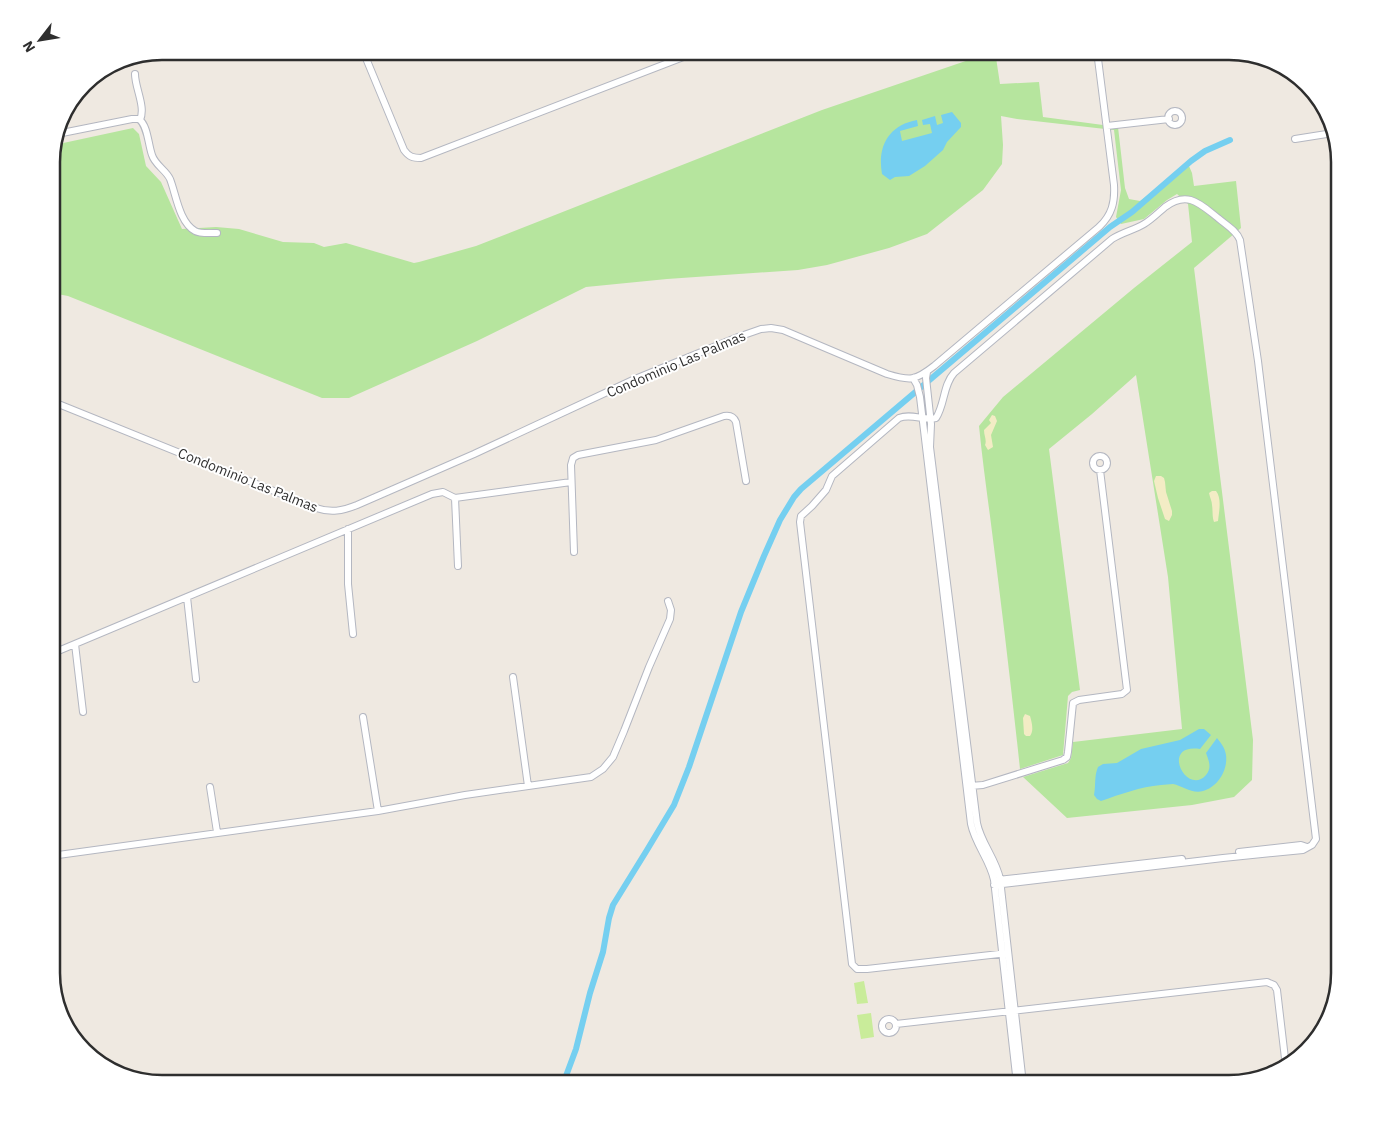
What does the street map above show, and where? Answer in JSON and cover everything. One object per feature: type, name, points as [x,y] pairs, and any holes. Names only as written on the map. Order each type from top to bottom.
[{"type":"street","points":[[367,60],[404,150],[408,156],[421,158],[677,60]]},
{"type":"street","points":[[1022,1075],[1005,954],[997,883],[998,871],[978,826],[970,786],[921,417],[920,397],[913,378],[927,372],[1099,227],[1107,218],[1113,207],[1115,193],[1098,60]]},
{"type":"street","points":[[135,74],[136,88],[143,113],[140,120]]},
{"type":"street","points":[[64,133],[132,119],[140,120],[143,123],[154,160],[168,176],[178,207],[189,225],[196,232],[218,233]]},
{"type":"street","points":[[1107,126],[1169,119]]},
{"type":"street","points":[[1295,139],[1328,135]]},
{"type":"street","points":[[997,883],[1303,850],[1312,846],[1316,838],[1258,361],[1240,240],[1235,231],[1201,204],[1193,200],[1186,199],[1172,203],[1144,224],[1118,235],[954,373],[947,384],[935,418],[905,416],[899,418],[832,476],[826,490],[801,516],[800,522],[852,964],[857,969],[867,970],[1005,954]]},
{"type":"street","name":"Condominio Las Palmas","points":[[60,405],[316,508],[334,512],[357,506],[635,379],[761,329],[783,330],[888,374],[903,379],[913,378]]},
{"type":"street","points":[[927,372],[926,382],[931,419],[930,447],[970,786]]},
{"type":"street","points":[[574,552],[571,462],[578,455],[656,440],[727,415],[736,422],[746,481]]},
{"type":"street","points":[[970,786],[983,785],[1063,760],[1067,757],[1068,752],[1071,707],[1074,702],[1122,694],[1127,690],[1100,470]]},
{"type":"street","points":[[60,650],[432,494],[442,492],[455,498],[571,482]]},
{"type":"street","points":[[455,498],[458,566]]},
{"type":"street","points":[[348,529],[348,584],[353,634]]},
{"type":"street","points":[[187,596],[196,679]]},
{"type":"street","points":[[60,855],[378,810],[465,795],[586,778],[600,772],[610,762],[670,619],[671,610],[668,601]]},
{"type":"street","points":[[74,644],[83,712]]},
{"type":"street","points":[[513,677],[528,786]]},
{"type":"street","points":[[363,717],[378,810]]},
{"type":"street","points":[[210,787],[217,832]]},
{"type":"street","points":[[896,1024],[1269,982],[1277,990],[1285,1059]]},
{"type":"street","points":[[1012,1012],[1016,1075]]},
{"type":"green space","points":[[969,60],[996,60],[1000,84],[1039,82],[1043,117],[1118,127],[1125,188],[1129,199],[1140,201],[1189,166],[1194,186],[1236,181],[1241,228],[1194,268],[1253,740],[1252,780],[1234,797],[1192,805],[1067,818],[1023,777],[1068,763],[1071,758],[1073,742],[1182,729],[1168,577],[1136,375],[1049,449],[1080,690],[1072,692],[1068,696],[1063,755],[1020,769],[979,426],[1003,397],[1192,242],[1188,204],[1177,194],[1144,219],[1121,224],[1116,217],[1121,190],[1114,130],[1001,116],[1002,164],[983,190],[927,234],[889,248],[827,265],[798,270],[586,287],[477,341],[349,398],[322,398],[68,296],[60,294],[60,155],[62,143],[133,128],[139,134],[146,166],[161,182],[182,229],[216,227],[239,229],[283,242],[314,243],[324,247],[346,243],[414,263],[476,246],[822,110]]},
{"type":"green space","points":[[864,981],[868,1003],[857,1004],[854,983]]},
{"type":"green space","points":[[871,1013],[874,1037],[861,1039],[857,1015]]},
{"type":"sand","points":[[992,415],[995,416],[997,421],[991,435],[993,447],[988,450],[985,445],[984,430],[991,423],[989,420]]},
{"type":"sand","points":[[1156,476],[1164,478],[1172,511],[1169,521],[1165,519],[1158,498],[1154,481]]},
{"type":"sand","points":[[1216,491],[1220,501],[1218,521],[1214,522],[1209,493]]},
{"type":"sand","points":[[1025,714],[1030,716],[1032,729],[1030,736],[1024,734],[1023,718]]},
{"type":"water","points":[[952,112],[961,123],[961,127],[947,142],[943,150],[925,166],[909,176],[895,177],[890,180],[882,174],[881,154],[887,138],[892,132],[907,123],[917,120],[918,126],[900,131],[902,141],[932,133],[930,124],[923,125],[922,120],[935,116],[937,125],[943,123],[941,115]]},
{"type":"water","points":[[1199,729],[1204,729],[1211,735],[1200,749],[1188,749],[1181,754],[1179,760],[1180,768],[1191,779],[1199,780],[1206,775],[1209,770],[1209,764],[1206,753],[1217,738],[1223,746],[1226,761],[1224,772],[1213,786],[1199,792],[1172,784],[1153,786],[1123,793],[1101,801],[1094,795],[1098,767],[1103,764],[1117,763],[1141,749],[1180,740]]},
{"type":"waterway","points":[[566,1075],[576,1049],[590,993],[603,952],[613,905],[674,805],[689,767],[741,612],[780,520],[794,497],[801,489],[1110,227],[1132,212],[1191,161],[1205,151],[1230,140]]}]
